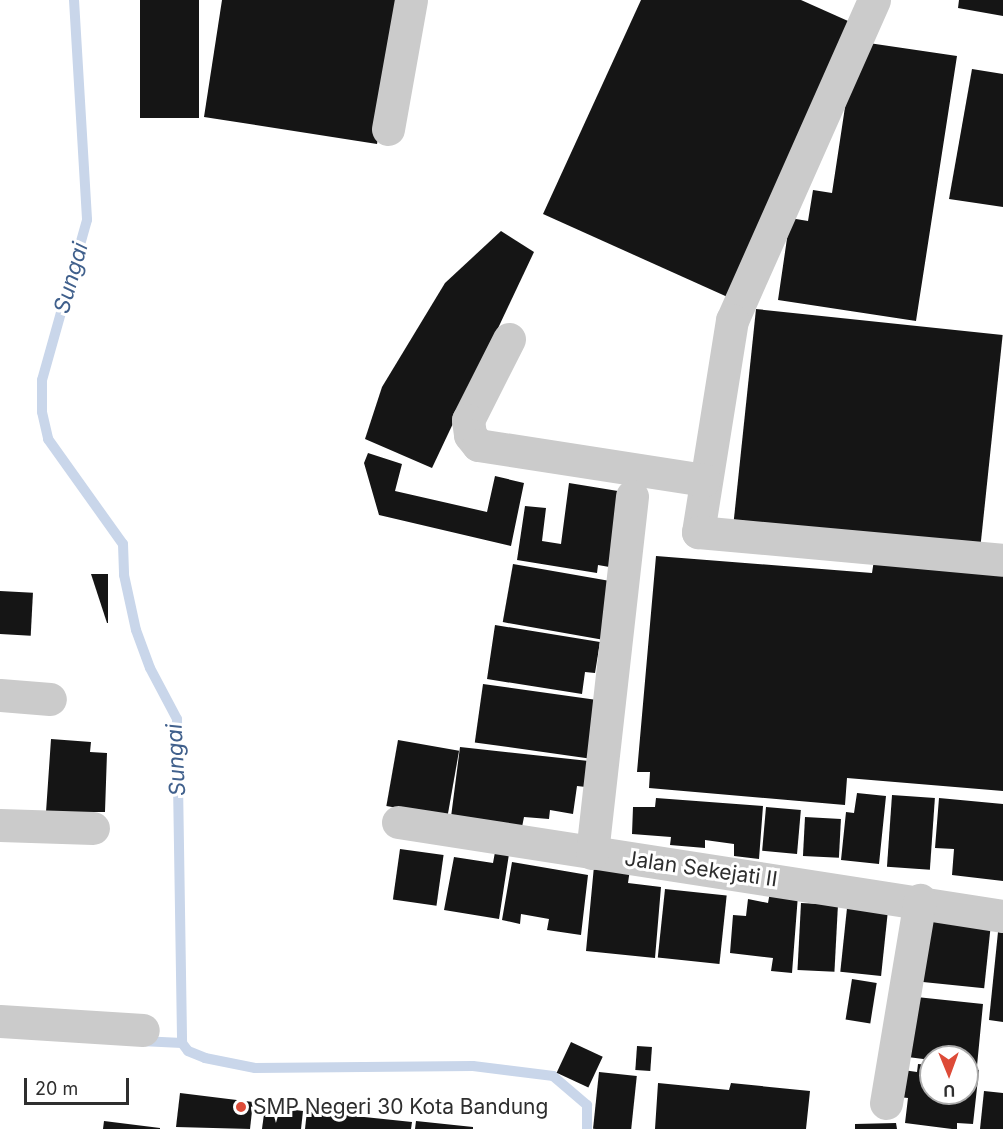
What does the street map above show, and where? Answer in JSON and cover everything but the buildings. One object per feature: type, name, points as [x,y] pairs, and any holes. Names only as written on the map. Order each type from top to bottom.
[{"type":"street","points":[[388,129],[411,0]]},
{"type":"street","points":[[874,0],[732,320],[704,480],[698,532],[1003,560]]},
{"type":"street","points":[[509,339],[468,420],[470,435],[478,445],[704,480]]},
{"type":"street","points":[[592,853],[632,496]]},
{"type":"street","points":[[0,695],[50,699]]},
{"type":"street","name":"Jalan Sekejati II","points":[[398,822],[592,853],[920,900],[1003,916]]},
{"type":"street","points":[[0,825],[93,828]]},
{"type":"street","points":[[886,1103],[920,900]]},
{"type":"street","points":[[0,1022],[143,1030]]},
{"type":"waterway","name":"Sungai","points":[[74,0],[87,220],[42,380],[42,412],[48,439],[123,544],[124,575],[136,630],[150,668],[177,719],[182,1043],[188,1051],[205,1058],[255,1068],[473,1066],[553,1076],[587,1105],[587,1129]]},
{"type":"waterway","points":[[141,1041],[182,1043]]},
{"type":"place","name":"SMP Negeri 30 Kota Bandung","points":[[241,1107]]}]
